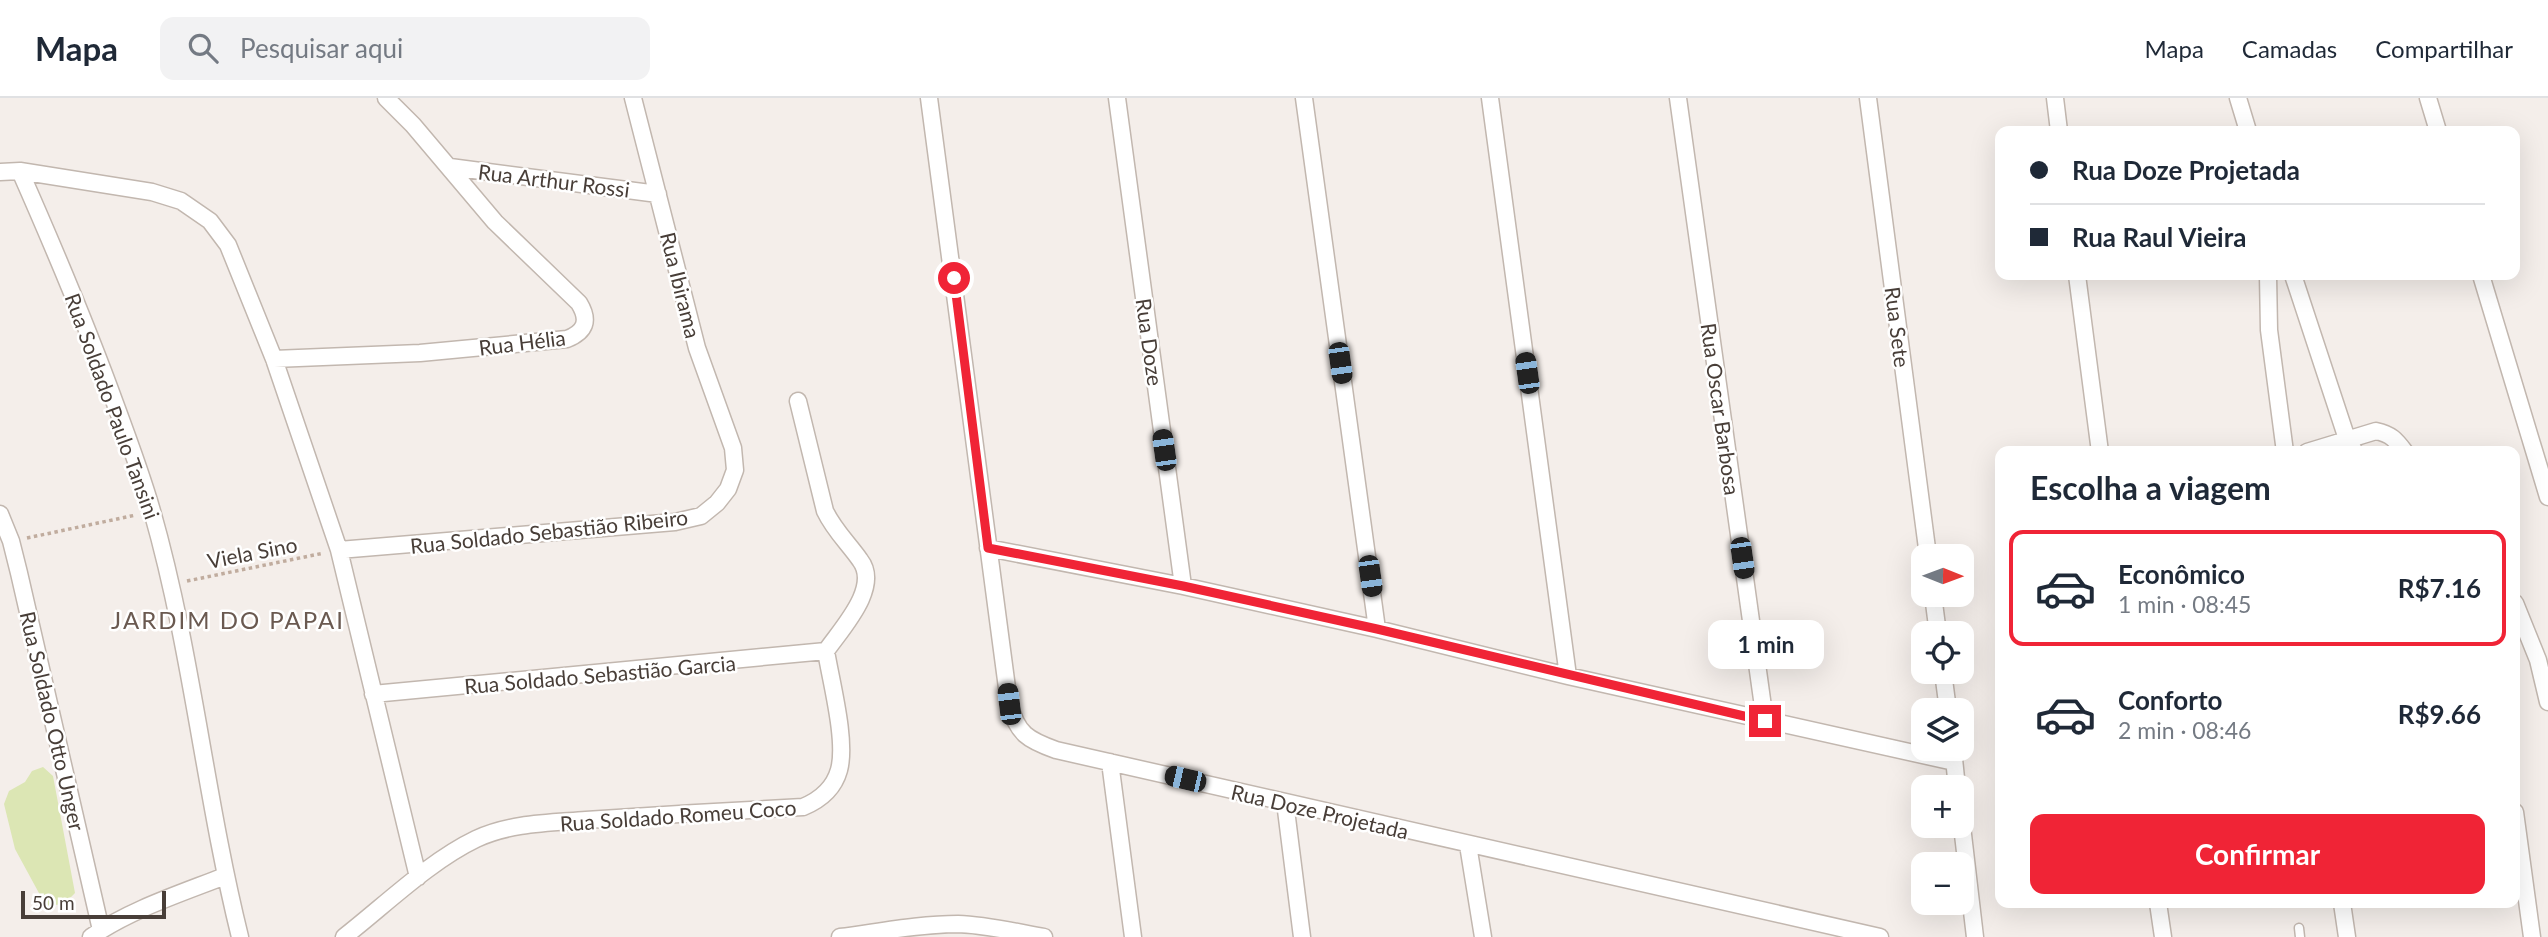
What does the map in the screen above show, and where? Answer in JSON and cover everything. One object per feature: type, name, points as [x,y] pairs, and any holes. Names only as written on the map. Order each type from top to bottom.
[{"type":"street","name":"Rua Hélia","points":[[274,359],[408,354],[567,339],[578,335],[584,329],[586,319],[579,303],[495,222],[450,167],[386,98]]},
{"type":"street","name":"Rua Ibirama","points":[[633,98],[697,348],[733,448],[735,470]]},
{"type":"street","name":"Rua Doze Projetada","points":[[929,98],[1009,704],[1013,721],[1023,734],[1036,743],[1056,750],[1880,937]]},
{"type":"street","name":"Rua Doze","points":[[1117,98],[1183,586]]},
{"type":"street","points":[[1304,98],[1377,629]]},
{"type":"street","points":[[1490,98],[1568,676]]},
{"type":"street","name":"Rua Oscar Barbosa","points":[[1678,98],[1765,721]]},
{"type":"street","name":"Rua Sete","points":[[1868,98],[1926,544]]},
{"type":"street","points":[[2055,98],[2058,126]]},
{"type":"street","points":[[2238,98],[2246,126]]},
{"type":"street","points":[[2428,98],[2436,126]]},
{"type":"street","name":"Rua Arthur Rossi","points":[[450,167],[658,194]]},
{"type":"street","points":[[0,173],[20,171],[152,192],[181,201],[210,221],[228,245],[274,359],[340,550],[418,877]]},
{"type":"street","name":"Rua Soldado Paulo Tansini","points":[[20,171],[94,346],[152,512],[171,584],[225,876],[240,937]]},
{"type":"street","points":[[2078,280],[2099,446]]},
{"type":"street","points":[[2268,280],[2269,330],[2284,446]]},
{"type":"street","points":[[2295,280],[2351,445],[2376,431],[2388,434],[2401,446]]},
{"type":"street","points":[[2483,280],[2548,498]]},
{"type":"street","points":[[798,401],[825,511],[831,525],[867,571],[867,586],[862,597],[826,651]]},
{"type":"street","name":"Rua Soldado Sebastião Ribeiro","points":[[340,550],[675,522],[701,516],[717,503],[728,489],[735,470]]},
{"type":"street","name":"Rua Soldado Otto Unger","points":[[0,514],[11,541],[96,933]]},
{"type":"street","points":[[988,548],[1183,586],[1377,629],[1765,721],[1911,747]]},
{"type":"street","points":[[2520,615],[2538,660],[2548,702]]},
{"type":"street","name":"Rua Soldado Sebastião Garcia","points":[[373,694],[776,658],[826,651]]},
{"type":"street","name":"Rua Soldado Romeu Coco","points":[[344,937],[418,877],[475,840],[498,830],[606,819],[803,807],[820,800],[839,771],[841,748],[826,651]]},
{"type":"street","points":[[1110,762],[1133,937]]},
{"type":"street","points":[[1285,802],[1302,937]]},
{"type":"street","points":[[1963,838],[1975,937]]},
{"type":"street","points":[[1468,845],[1483,937]]},
{"type":"street","points":[[2520,849],[2532,937]]},
{"type":"street","points":[[96,933],[225,876]]},
{"type":"street","points":[[2159,908],[2162,937]]},
{"type":"street","points":[[2343,908],[2347,937]]},
{"type":"street","points":[[840,937],[924,925],[960,924],[994,927],[1044,937]]},
{"type":"path","points":[[11,541],[152,512]]},
{"type":"path","name":"Viela Sino","points":[[171,584],[340,550]]},
{"type":"green space","points":[[43,767],[53,776],[75,893],[64,904],[46,906],[15,849],[4,804],[9,791],[25,782],[32,771]]},
{"type":"district","name":"JARDIM DO PAPAI","points":[[228,619]]},
{"type":"route","points":[[954,278],[988,548],[1183,586],[1377,629],[1765,721]]}]
